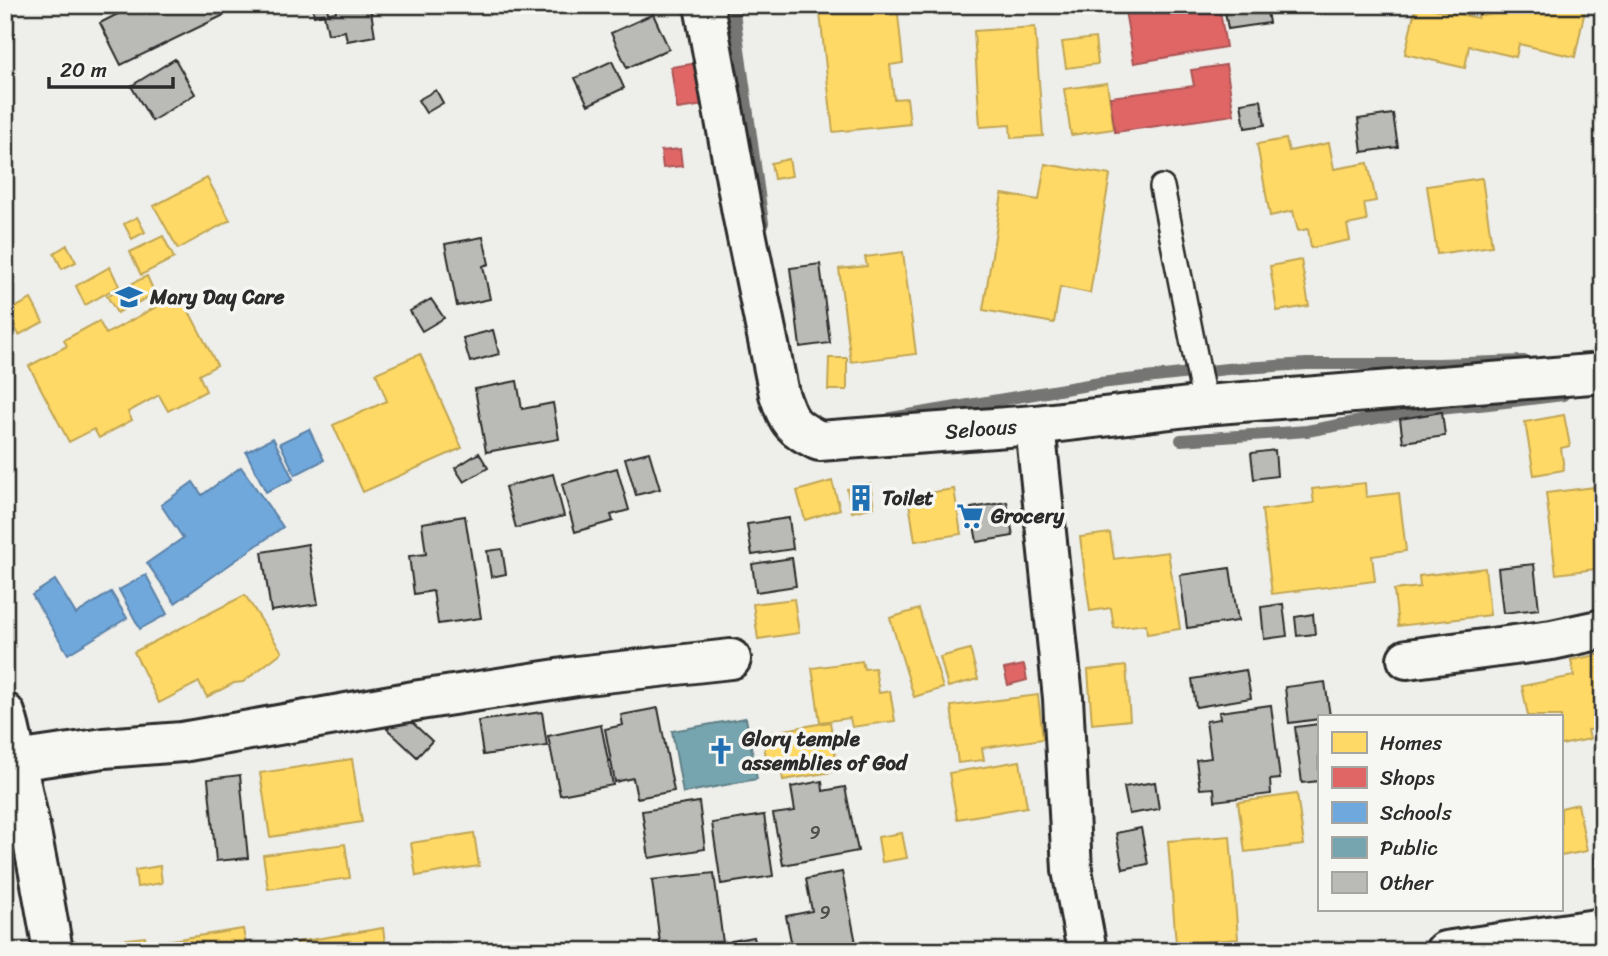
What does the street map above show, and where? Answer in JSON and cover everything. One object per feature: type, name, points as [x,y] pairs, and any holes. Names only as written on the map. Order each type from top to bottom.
[{"type":"street","name":"Seloous","points":[[704,5],[779,394],[786,414],[795,428],[819,441],[1035,425],[1205,405],[1603,373]]},
{"type":"street","points":[[1035,425],[1062,698],[1072,870],[1087,951]]},
{"type":"street","points":[[1408,659],[1552,640],[1603,629]]},
{"type":"street","points":[[16,761],[104,748],[182,742],[420,700],[577,676],[731,659]]},
{"type":"street","points":[[5,713],[10,726],[41,879],[52,951]]},
{"type":"street","points":[[1446,951],[1603,928]]},
{"type":"lane","points":[[1162,187],[1205,405]]},
{"type":"building: Homes","points":[[897,5],[903,63],[890,65],[894,99],[907,98],[910,124],[833,132],[820,13]]},
{"type":"building: Homes","points":[[1416,5],[1478,18],[1481,5],[1586,5],[1575,57],[1519,44],[1516,57],[1469,46],[1465,68],[1405,54]]},
{"type":"building: Homes","points":[[1035,27],[1043,136],[1011,138],[1010,125],[980,127],[974,31]]},
{"type":"building: Homes","points":[[1095,38],[1098,64],[1066,68],[1062,42]]},
{"type":"building: Homes","points":[[1107,83],[1114,129],[1071,135],[1064,89]]},
{"type":"building: Homes","points":[[1286,139],[1289,151],[1329,143],[1334,169],[1368,163],[1376,201],[1364,203],[1367,221],[1347,225],[1350,240],[1311,248],[1308,229],[1298,231],[1293,211],[1270,216],[1257,144]]},
{"type":"building: Homes","points":[[789,159],[792,176],[774,179],[771,163]]},
{"type":"building: Homes","points":[[1045,164],[1110,175],[1090,293],[1060,287],[1054,323],[983,310],[1002,194],[1039,200]]},
{"type":"building: Homes","points":[[207,178],[230,220],[178,249],[154,206]]},
{"type":"building: Homes","points":[[1482,178],[1492,246],[1437,254],[1427,186]]},
{"type":"building: Homes","points":[[137,217],[145,232],[132,239],[124,224]]},
{"type":"building: Homes","points":[[163,236],[174,258],[141,275],[130,252]]},
{"type":"building: Homes","points":[[67,245],[76,262],[62,269],[54,253]]},
{"type":"building: Homes","points":[[903,252],[916,354],[851,362],[839,269],[867,266],[865,257]]},
{"type":"building: Homes","points":[[1301,260],[1309,306],[1277,311],[1270,266]]},
{"type":"building: Homes","points":[[110,267],[119,286],[85,305],[76,286]]},
{"type":"building: Homes","points":[[147,276],[155,294],[117,313],[107,296]]},
{"type":"building: Homes","points":[[180,294],[217,365],[199,375],[206,391],[168,411],[159,395],[128,412],[132,420],[99,438],[94,429],[69,442],[29,366],[67,346],[64,340],[99,321],[106,334]]},
{"type":"building: Homes","points":[[31,299],[43,322],[19,335],[7,312]]},
{"type":"building: Homes","points":[[420,354],[462,448],[363,492],[333,425],[387,401],[376,373]]},
{"type":"building: Homes","points":[[829,358],[847,358],[847,390],[828,390]]},
{"type":"building: Homes","points":[[1564,415],[1570,446],[1561,448],[1564,470],[1534,475],[1525,422]]},
{"type":"building: Homes","points":[[832,481],[840,509],[805,520],[797,491]]},
{"type":"building: Homes","points":[[1365,483],[1366,497],[1399,493],[1406,551],[1372,556],[1375,581],[1272,594],[1262,510],[1314,503],[1312,489]]},
{"type":"building: Homes","name":"Toilet","points":[[870,484],[874,507],[852,512],[847,489]]},
{"type":"building: Homes","points":[[1603,486],[1603,568],[1556,574],[1546,493]]},
{"type":"building: Homes","points":[[954,489],[961,534],[915,541],[908,496]]},
{"type":"building: Homes","points":[[1110,533],[1114,559],[1168,552],[1180,629],[1147,634],[1146,624],[1114,628],[1111,608],[1090,611],[1080,537]]},
{"type":"building: Homes","points":[[1485,568],[1490,615],[1398,626],[1394,590],[1420,587],[1419,576]]},
{"type":"building: Homes","points":[[245,595],[282,652],[243,682],[234,683],[207,697],[199,682],[159,703],[134,652]]},
{"type":"building: Homes","points":[[794,599],[799,633],[758,639],[753,604]]},
{"type":"building: Homes","points":[[919,609],[943,688],[914,697],[890,618]]},
{"type":"building: Homes","points":[[970,649],[978,679],[948,687],[940,657]]},
{"type":"building: Homes","points":[[1603,654],[1603,728],[1588,730],[1590,739],[1562,745],[1562,715],[1528,715],[1522,686],[1574,676],[1571,660]]},
{"type":"building: Homes","points":[[862,661],[864,669],[875,668],[879,693],[890,691],[895,721],[852,727],[850,718],[820,722],[812,668]]},
{"type":"building: Homes","points":[[1126,666],[1130,720],[1092,724],[1088,670]]},
{"type":"building: Homes","points":[[1038,695],[1043,739],[982,748],[984,760],[958,763],[951,706]]},
{"type":"building: Homes","points":[[830,722],[838,771],[783,780],[781,766],[768,768],[762,734]]},
{"type":"building: Homes","points":[[352,759],[362,822],[270,837],[260,773]]},
{"type":"building: Homes","points":[[1020,761],[1027,807],[957,819],[949,773]]},
{"type":"building: Homes","points":[[1297,794],[1304,845],[1245,852],[1238,802]]},
{"type":"building: Homes","points":[[1578,804],[1587,851],[1562,856],[1562,808]]},
{"type":"building: Homes","points":[[474,833],[479,866],[416,876],[411,843]]},
{"type":"building: Homes","points":[[902,833],[907,858],[882,862],[878,837]]},
{"type":"building: Homes","points":[[1230,836],[1238,939],[1176,944],[1168,841]]},
{"type":"building: Homes","points":[[345,844],[350,878],[268,889],[263,855]]},
{"type":"building: Homes","points":[[160,866],[162,883],[137,887],[135,870]]},
{"type":"building: Homes","points":[[383,928],[386,951],[298,951],[297,942]]},
{"type":"building: Homes","points":[[243,929],[247,951],[103,951],[102,942],[145,937],[146,944]]},
{"type":"building: Shops","points":[[1124,5],[1219,5],[1226,47],[1134,63]]},
{"type":"building: Shops","points":[[699,63],[705,105],[677,109],[671,67]]},
{"type":"building: Shops","points":[[1226,65],[1234,115],[1115,132],[1110,97],[1194,86],[1191,70]]},
{"type":"building: Shops","points":[[680,149],[682,166],[663,168],[661,151]]},
{"type":"building: Shops","points":[[1024,665],[1027,680],[1008,685],[1004,669]]},
{"type":"building: Schools","points":[[309,429],[324,460],[295,475],[280,443]]},
{"type":"building: Schools","points":[[273,438],[293,479],[266,492],[246,452]]},
{"type":"building: Schools","points":[[241,467],[283,527],[175,603],[147,563],[183,538],[161,505],[193,482],[202,495]]},
{"type":"building: Schools","points":[[146,575],[167,614],[140,629],[119,590]]},
{"type":"building: Schools","points":[[55,580],[76,614],[111,592],[127,618],[68,654],[32,595]]},
{"type":"building: Public","points":[[746,718],[757,779],[683,793],[672,731]]},
{"type":"building: Other","points":[[135,5],[219,5],[224,15],[121,65],[100,23]]},
{"type":"building: Other","points":[[312,5],[327,5],[328,13],[336,12],[335,5],[370,5],[375,36],[347,41],[345,31],[328,34],[324,14],[314,16]]},
{"type":"building: Other","points":[[1224,5],[1266,5],[1269,23],[1228,29]]},
{"type":"building: Other","points":[[653,14],[669,49],[627,68],[611,33]]},
{"type":"building: Other","points":[[175,59],[195,94],[152,121],[131,86]]},
{"type":"building: Other","points":[[612,61],[624,88],[588,105],[575,78]]},
{"type":"building: Other","points":[[436,90],[443,103],[426,113],[418,100]]},
{"type":"building: Other","points":[[1261,100],[1265,125],[1245,128],[1241,103]]},
{"type":"building: Other","points":[[1393,114],[1398,147],[1362,152],[1358,119]]},
{"type":"building: Other","points":[[483,237],[489,264],[483,266],[490,299],[457,306],[445,244]]},
{"type":"building: Other","points":[[820,264],[830,343],[800,347],[790,268]]},
{"type":"building: Other","points":[[431,299],[444,318],[422,331],[410,311]]},
{"type":"building: Other","points":[[493,330],[499,354],[470,362],[463,338]]},
{"type":"building: Other","points":[[517,381],[522,409],[553,403],[559,439],[486,452],[475,389]]},
{"type":"building: Other","points":[[1442,412],[1445,436],[1403,442],[1400,419]]},
{"type":"building: Other","points":[[1275,450],[1277,476],[1254,479],[1251,453]]},
{"type":"building: Other","points":[[649,452],[660,489],[636,495],[625,458]]},
{"type":"building: Other","points":[[479,453],[488,468],[464,482],[455,468]]},
{"type":"building: Other","points":[[617,468],[629,510],[611,515],[613,521],[575,532],[562,484]]},
{"type":"building: Other","points":[[553,474],[564,516],[516,528],[505,487]]},
{"type":"building: Other","points":[[1007,502],[1013,536],[977,542],[971,508]]},
{"type":"building: Other","points":[[465,516],[481,618],[438,624],[433,591],[414,594],[409,556],[426,554],[422,523]]},
{"type":"building: Other","points":[[789,518],[793,549],[752,555],[747,524]]},
{"type":"building: Other","points":[[308,544],[318,604],[271,611],[262,552]]},
{"type":"building: Other","points":[[502,549],[506,574],[491,577],[487,551]]},
{"type":"building: Other","points":[[792,558],[796,586],[756,592],[752,564]]},
{"type":"building: Other","points":[[1534,564],[1539,609],[1503,613],[1498,568]]},
{"type":"building: Other","points":[[1230,568],[1238,621],[1187,628],[1180,575]]},
{"type":"building: Other","points":[[1283,604],[1287,636],[1264,639],[1261,607]]},
{"type":"building: Other","points":[[1313,614],[1315,634],[1297,636],[1295,617]]},
{"type":"building: Other","points":[[1246,670],[1251,698],[1196,707],[1192,679]]},
{"type":"building: Other","points":[[1325,682],[1330,715],[1318,715],[1318,719],[1289,723],[1285,687]]},
{"type":"building: Other","points":[[1271,705],[1280,779],[1270,780],[1271,794],[1215,801],[1214,788],[1200,789],[1196,760],[1211,758],[1206,721],[1220,719],[1219,712]]},
{"type":"building: Other","points":[[658,708],[674,791],[637,798],[633,778],[615,782],[605,729],[623,725],[621,715]]},
{"type":"building: Other","points":[[542,712],[547,746],[483,755],[478,721]]},
{"type":"building: Other","points":[[402,713],[432,741],[417,757],[387,729]]},
{"type":"building: Other","points":[[1318,724],[1318,781],[1302,783],[1295,727]]},
{"type":"building: Other","points":[[601,725],[613,785],[560,795],[548,736]]},
{"type":"building: Other","points":[[240,775],[248,858],[216,861],[208,779]]},
{"type":"building: Other","points":[[822,781],[823,791],[845,787],[858,851],[783,865],[773,814],[795,811],[791,787]]},
{"type":"building: Other","points":[[1155,782],[1159,809],[1129,814],[1124,787]]},
{"type":"building: Other","points":[[699,802],[705,849],[649,858],[642,811]]},
{"type":"building: Other","points":[[764,815],[773,876],[721,884],[712,823]]},
{"type":"building: Other","points":[[1141,828],[1148,864],[1123,869],[1116,833]]},
{"type":"building: Other","points":[[1603,857],[1603,912],[1600,913],[1595,858]]},
{"type":"building: Other","points":[[842,872],[856,943],[836,947],[837,951],[793,951],[786,916],[812,911],[806,879]]},
{"type":"building: Other","points":[[714,873],[724,951],[661,951],[652,880]]},
{"type":"building: Other","points":[[754,937],[757,951],[732,951],[731,941]]},
{"type":"waterway","points":[[733,5],[763,223]]},
{"type":"waterway","points":[[891,418],[1100,383],[1227,369],[1307,364],[1524,361]]},
{"type":"waterway","points":[[1181,440],[1307,431],[1409,412],[1563,395]]},
{"type":"place","name":"Mary Day Care","points":[[129,297]]},
{"type":"place","name":"Toilet","points":[[861,498]]},
{"type":"place","name":"Grocery","points":[[970,516]]},
{"type":"place","name":"Glory temple assemblies of God","points":[[721,751]]}]
